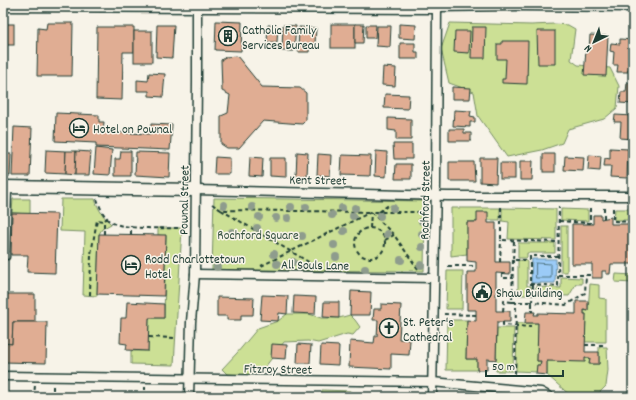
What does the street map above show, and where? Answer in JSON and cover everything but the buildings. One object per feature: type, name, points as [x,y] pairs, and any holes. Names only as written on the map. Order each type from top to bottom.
[{"type":"street","points":[[3,5],[197,4],[633,7]]},
{"type":"street","name":"Pownal Street","points":[[190,397],[198,82],[197,4]]},
{"type":"street","name":"Rochford Street","points":[[432,397],[436,196],[437,5]]},
{"type":"street","name":"Kent Street","points":[[6,187],[436,196],[633,196]]},
{"type":"street","name":"All Souls Lane","points":[[194,274],[434,278]]},
{"type":"street","name":"Fitzroy Street","points":[[3,376],[432,382],[541,392],[550,397]]},
{"type":"lane","points":[[6,187],[7,256]]},
{"type":"path","points":[[97,199],[111,222],[121,226],[182,228]]},
{"type":"path","points":[[378,212],[395,201]]},
{"type":"path","points":[[212,204],[334,276]]},
{"type":"path","points":[[500,262],[501,207]]},
{"type":"path","points":[[533,285],[558,286],[559,207]]},
{"type":"path","points":[[558,221],[590,223],[590,208]]},
{"type":"path","points":[[604,208],[604,218]]},
{"type":"path","points":[[613,208],[613,221],[633,222]]},
{"type":"path","points":[[221,210],[423,212]]},
{"type":"path","points":[[370,228],[371,212]]},
{"type":"path","points":[[371,212],[394,235],[420,271]]},
{"type":"path","points":[[243,274],[371,212]]},
{"type":"path","points":[[104,234],[104,221],[108,217]]},
{"type":"path","points":[[90,295],[92,239],[96,220],[104,221]]},
{"type":"path","points":[[131,226],[131,234]]},
{"type":"path","points":[[370,228],[380,231],[385,240],[383,250],[378,256],[371,258],[361,255],[356,249],[356,238],[363,230],[370,228]]},
{"type":"path","points":[[385,240],[394,235]]},
{"type":"path","points":[[500,240],[558,242]]},
{"type":"path","points":[[512,302],[514,241]]},
{"type":"path","points":[[532,312],[533,285],[530,284],[530,256],[558,256]]},
{"type":"path","points":[[513,260],[530,260]]},
{"type":"path","points":[[448,266],[476,266]]},
{"type":"path","points":[[502,274],[502,278],[513,278]]},
{"type":"path","points":[[558,275],[592,275]]},
{"type":"path","points":[[503,311],[504,301],[566,304],[585,293],[586,275]]},
{"type":"path","points":[[515,374],[516,302]]},
{"type":"path","points":[[444,314],[476,315]]},
{"type":"path","points":[[503,322],[503,325],[530,327],[530,323]]},
{"type":"path","points":[[149,337],[175,338]]},
{"type":"path","points":[[585,345],[606,345]]},
{"type":"path","points":[[34,397],[35,385]]},
{"type":"path","points":[[53,385],[53,397]]},
{"type":"path","points":[[145,386],[145,397]]},
{"type":"green space","points":[[450,23],[568,25],[575,29],[571,60],[578,65],[610,68],[619,86],[617,108],[604,119],[568,129],[562,143],[542,150],[507,157],[478,116],[474,92],[449,83],[441,49]]},
{"type":"green space","name":"Rochford Square","points":[[214,198],[425,201],[424,271],[212,270]]},
{"type":"green space","points":[[13,199],[30,199],[30,214],[12,213]]},
{"type":"green space","points":[[61,199],[95,199],[98,207],[111,224],[102,229],[99,234],[97,296],[83,295],[85,232],[60,231]]},
{"type":"green space","points":[[451,208],[500,208],[500,220],[467,222],[467,254],[451,256]]},
{"type":"green space","points":[[502,208],[556,209],[556,240],[508,239],[509,222],[502,221]]},
{"type":"green space","points":[[561,209],[588,210],[588,221],[561,220]]},
{"type":"green space","points":[[615,209],[633,209],[633,220],[614,220]]},
{"type":"green space","points":[[561,226],[567,226],[567,272],[561,272]]},
{"type":"green space","points":[[158,228],[182,228],[174,365],[131,364],[131,351],[148,351],[149,318],[164,318],[166,236],[158,235]]},
{"type":"green space","points":[[518,243],[555,243],[555,253],[527,253],[527,258],[518,258]]},
{"type":"green space","points":[[518,260],[527,261],[527,286],[531,286],[531,295],[518,295]]},
{"type":"green space","points":[[447,271],[463,271],[462,309],[446,309]]},
{"type":"green space","points":[[616,274],[633,275],[633,283],[615,282]]},
{"type":"green space","points":[[561,277],[582,278],[582,284],[576,284],[569,296],[535,295],[536,287],[561,288]]},
{"type":"green space","points":[[590,284],[599,285],[599,298],[606,299],[606,342],[585,342],[586,314],[584,314],[584,310],[588,310]]},
{"type":"green space","points":[[287,314],[309,314],[321,318],[339,318],[350,315],[360,327],[353,335],[347,334],[318,343],[308,341],[284,342],[259,375],[227,374],[222,369],[258,328],[278,321]]},
{"type":"green space","points":[[447,320],[467,320],[466,359],[477,359],[477,370],[446,370]]},
{"type":"green space","points":[[517,323],[538,323],[537,361],[541,361],[540,365],[537,365],[537,372],[516,371]]},
{"type":"green space","points":[[497,328],[514,328],[513,371],[496,371]]},
{"type":"green space","points":[[599,347],[607,347],[608,370],[606,386],[595,397],[572,397],[547,375],[547,361],[590,358],[590,364],[599,364]]},
{"type":"green space","points":[[322,390],[350,391],[356,395],[355,397],[321,397]]},
{"type":"water","points":[[532,259],[556,259],[555,283],[531,283]]},
{"type":"place","name":"Catholic Family Services Bureau","points":[[228,36]]},
{"type":"place","name":"Hotel on Pownal","points":[[79,128]]},
{"type":"place","name":"Rodd Charlottetown Hotel","points":[[131,265]]},
{"type":"place","name":"Shaw Building","points":[[482,292]]},
{"type":"place","name":"St. Peter's Cathedral","points":[[389,328]]}]
